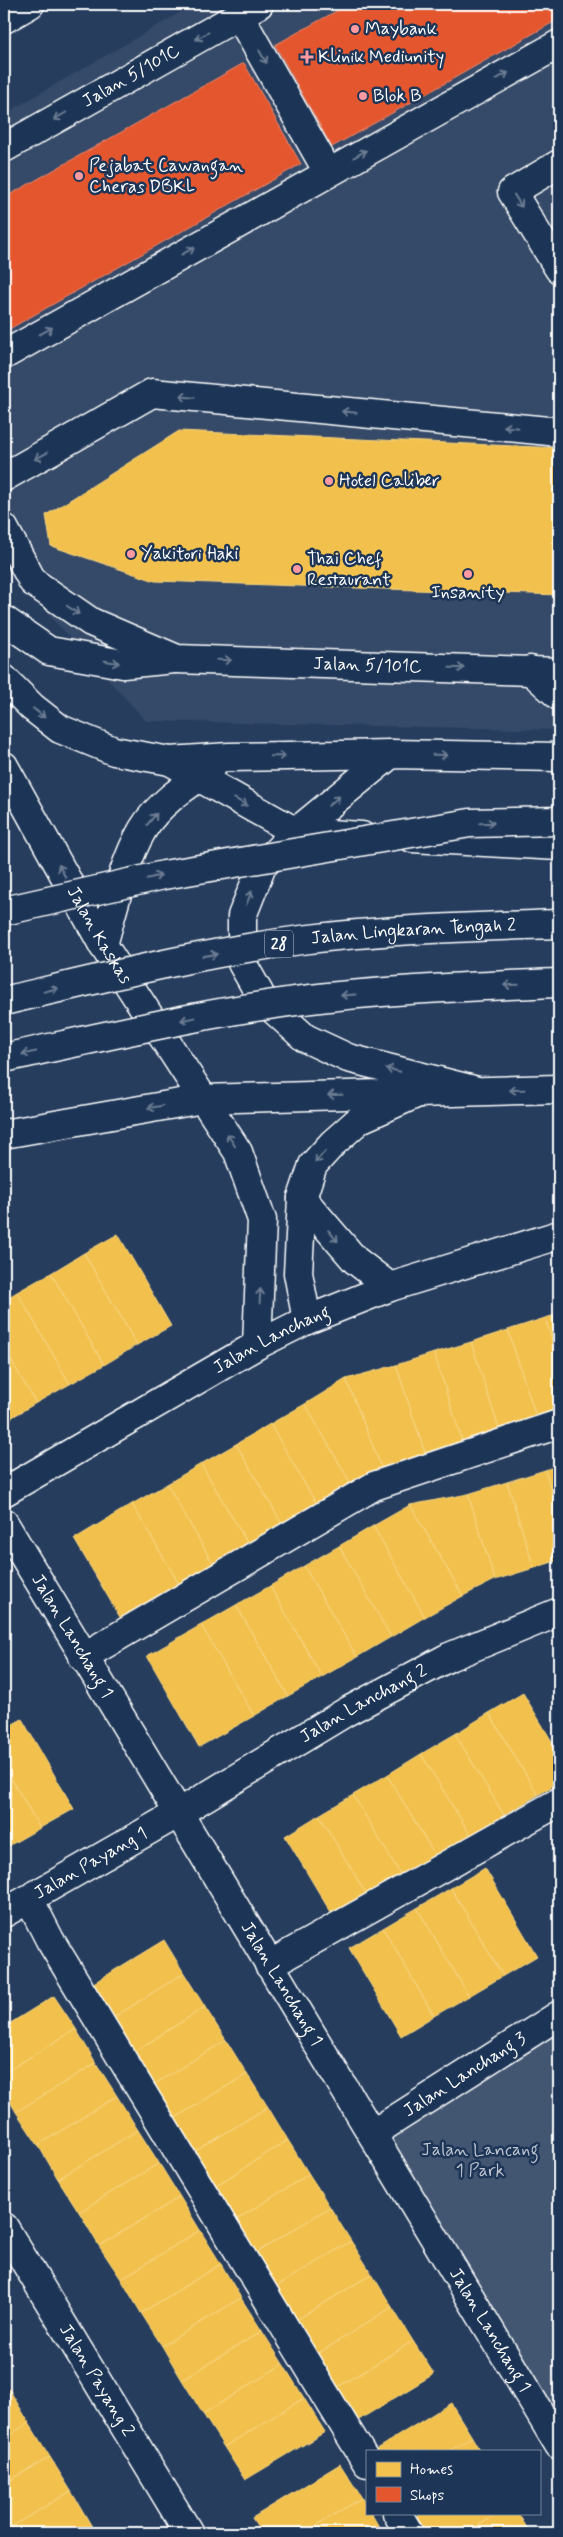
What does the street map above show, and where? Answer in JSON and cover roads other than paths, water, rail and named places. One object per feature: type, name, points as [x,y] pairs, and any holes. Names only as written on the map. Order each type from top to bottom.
[{"type":"main road","points":[[4,19],[30,4]]},
{"type":"main road","points":[[249,9],[328,172]]},
{"type":"main road","name":"Jalan 5/101C","points":[[4,148],[249,9]]},
{"type":"main road","points":[[4,355],[559,44]]},
{"type":"main road","points":[[559,164],[512,192],[559,269]]},
{"type":"main road","points":[[4,477],[152,393],[559,432]]},
{"type":"main road","name":"Jalan 5/101C","points":[[4,528],[33,582],[91,622],[177,659]]},
{"type":"main road","name":"Jalan 5/101C","points":[[4,620],[49,651],[123,664],[177,659],[559,672]]},
{"type":"main road","points":[[530,670],[559,696]]},
{"type":"main road","points":[[4,680],[32,707],[60,729],[114,750],[170,761],[229,757],[391,754],[559,757]]},
{"type":"main road","points":[[391,754],[296,832],[262,866],[242,916],[242,963],[263,1000],[304,1038],[348,1058],[474,1090]]},
{"type":"main road","points":[[103,945],[127,866],[143,829],[169,799],[229,757]]},
{"type":"main road","points":[[170,761],[296,832],[559,846]]},
{"type":"main road","name":"Jalan Kaskas","points":[[4,766],[103,945],[238,1152],[262,1220],[257,1345]]},
{"type":"main road","points":[[4,911],[164,875],[470,823],[559,821]]},
{"type":"main road","name":"Jalan Lingkaran Tengah 2","points":[[4,1001],[190,958],[302,940],[429,928],[559,924]]},
{"type":"main road","points":[[4,1058],[201,1016],[328,997],[467,986],[559,983]]},
{"type":"main road","points":[[4,1134],[203,1099],[559,1089]]},
{"type":"main road","points":[[307,1320],[298,1273],[302,1198],[313,1165],[332,1143],[360,1120],[418,1093]]},
{"type":"main road","points":[[302,1198],[354,1260],[390,1287]]},
{"type":"main road","name":"Jalan Lanchang","points":[[4,1492],[257,1345],[307,1320],[390,1287],[559,1235]]},
{"type":"main road","points":[[83,1657],[374,1486],[559,1424]]},
{"type":"main road","name":"Jalan Lanchang 1","points":[[4,1523],[177,1814],[559,2445]]},
{"type":"main road","name":"Jalan Lanchang 2","points":[[177,1814],[346,1712],[448,1657],[559,1612]]},
{"type":"main road","points":[[269,1965],[559,1802]]},
{"type":"main road","name":"Jalan Payang 1","points":[[4,1913],[177,1814]]},
{"type":"main road","points":[[29,1899],[50,1940],[366,2461]]},
{"type":"main road","name":"Jalan Lanchang 3","points":[[372,2134],[559,2015]]},
{"type":"main road","name":"Jalan Payang 2","points":[[4,2227],[189,2533]]},
{"type":"main road","points":[[398,2514],[409,2533]]},
{"type":"place","name":"Maybank","points":[[355,29]]},
{"type":"place","name":"Klinik Mediunity","points":[[307,57]]},
{"type":"place","name":"Blok B","points":[[363,96]]},
{"type":"place","name":"Pejabat Cawangan Cheras DBKL","points":[[79,176]]},
{"type":"place","name":"Hotel Caliber","points":[[329,481]]},
{"type":"place","name":"Yakitori Haki","points":[[131,554]]},
{"type":"place","name":"Thai Chef Restaurant","points":[[297,569]]},
{"type":"place","name":"Insanity","points":[[468,574]]},
{"type":"park label","name":"Jalan Lancang 1 Park","points":[[480,2160]]}]
